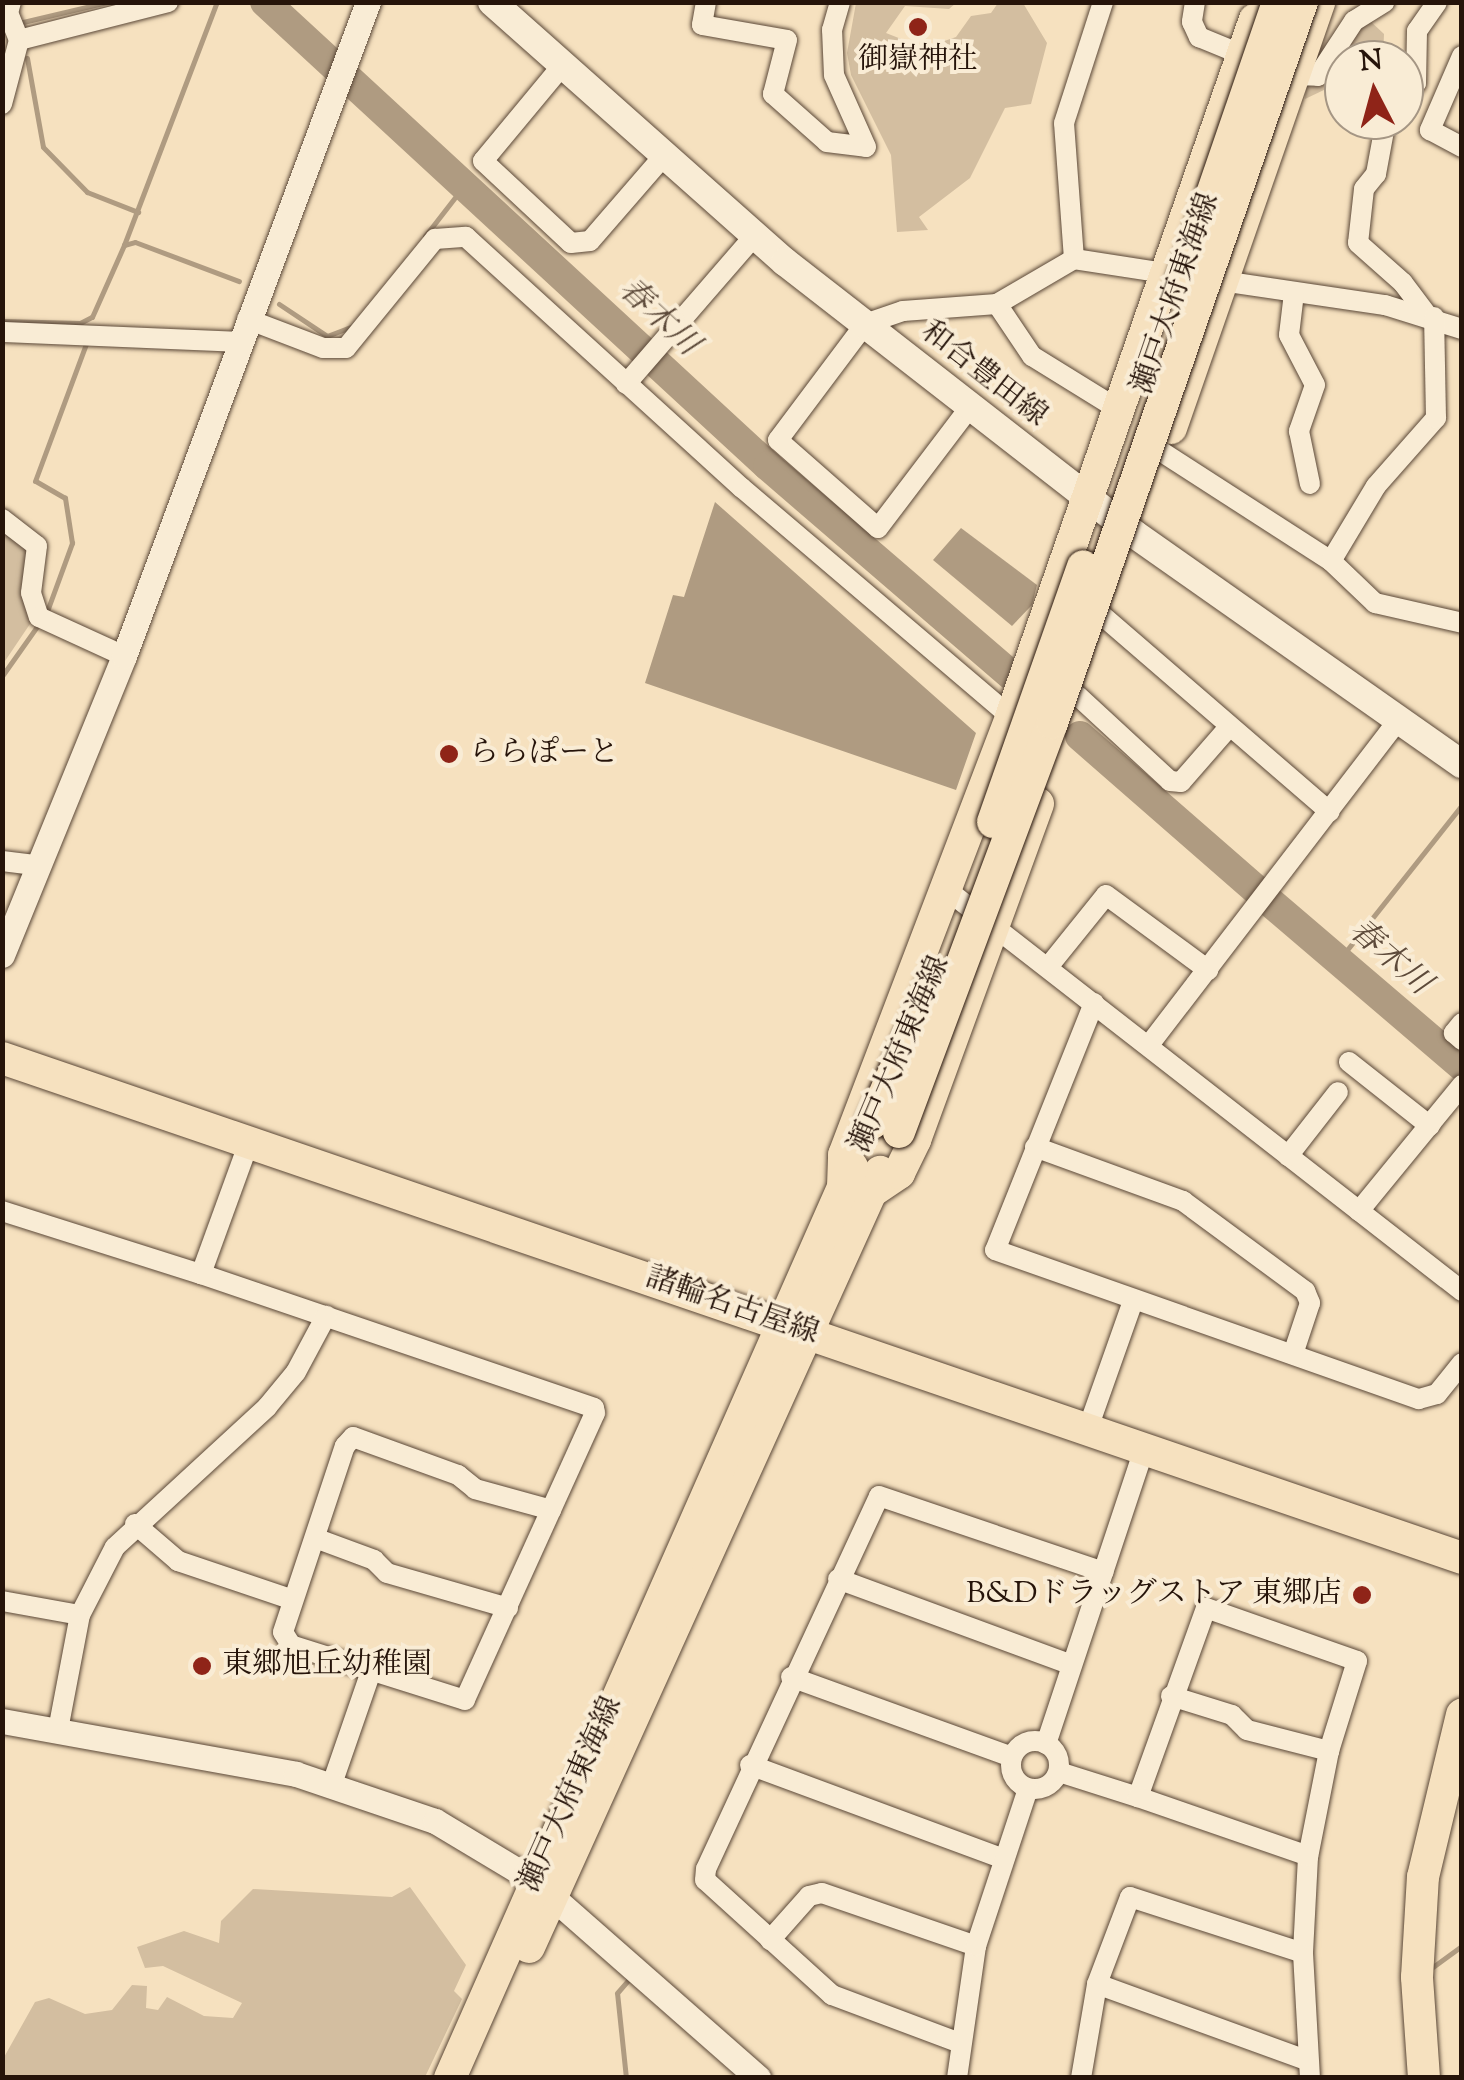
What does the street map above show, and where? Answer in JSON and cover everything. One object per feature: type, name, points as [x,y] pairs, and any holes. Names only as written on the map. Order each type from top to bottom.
[{"type":"main road","name":"和合豊田線","points":[[492,2],[561,68],[754,236],[970,407],[1133,532],[1462,764]]},
{"type":"main road","points":[[1261,2],[1011,717],[844,1154],[857,1190],[899,1173],[995,927],[1319,2]]},
{"type":"main road","name":"瀬戸大府東海線","points":[[886,1127],[1278,2]]},
{"type":"main road","name":"瀬戸大府東海線","points":[[450,2078],[542,1888],[886,1127],[1034,776],[1302,2]]},
{"type":"main road","name":"諸輪名古屋線","points":[[2,1058],[1143,1452],[1462,1558]]},
{"type":"main road","points":[[1424,2078],[1417,1977],[1423,1877],[1462,1714]]},
{"type":"main road","name":"瀬戸大府東海線","points":[[475,2078],[542,1888]]},
{"type":"street","points":[[2,104],[19,40],[8,14],[12,2]]},
{"type":"street","points":[[19,40],[168,2]]},
{"type":"street","points":[[2,955],[124,656],[242,330],[368,2]]},
{"type":"street","points":[[706,2],[702,25],[787,40],[773,94],[827,142],[866,147],[834,75],[832,30],[840,2]]},
{"type":"street","points":[[1074,259],[1064,123],[1103,2]]},
{"type":"street","points":[[1196,2],[1192,22],[1199,37],[1242,55]]},
{"type":"street","points":[[1294,75],[1318,76],[1354,22],[1384,2]]},
{"type":"street","points":[[1416,40],[1416,31],[1436,2]]},
{"type":"street","points":[[1462,56],[1430,130],[1462,147]]},
{"type":"street","points":[[561,68],[484,161],[571,243],[590,241],[662,158]]},
{"type":"street","points":[[1331,560],[1376,486],[1436,418],[1430,316],[1404,283],[1358,243],[1364,189],[1376,174],[1382,140]]},
{"type":"street","points":[[2,332],[242,330],[323,348],[346,348],[435,239],[455,233],[630,379],[1055,756]]},
{"type":"street","points":[[630,379],[754,236]]},
{"type":"street","points":[[970,407],[878,528],[778,440],[865,324],[902,311],[997,304],[1074,259],[1430,316],[1461,327]]},
{"type":"street","points":[[1294,293],[1289,335],[1315,385],[1299,431],[1310,484]]},
{"type":"street","points":[[997,304],[1032,356],[1121,411]]},
{"type":"street","points":[[1162,452],[1331,560],[1375,603],[1462,623]]},
{"type":"street","points":[[2,519],[37,546],[30,593],[39,617],[55,630],[124,656]]},
{"type":"street","points":[[1104,617],[1330,812]]},
{"type":"street","points":[[1078,696],[1170,781],[1181,782],[1229,727]]},
{"type":"street","points":[[1149,1045],[1398,722]]},
{"type":"street","points":[[2,861],[40,866]]},
{"type":"street","points":[[947,890],[1462,1291]]},
{"type":"street","points":[[1048,967],[1106,895],[1208,970]]},
{"type":"street","points":[[1094,1003],[995,1250],[1419,1399],[1437,1394],[1462,1364]]},
{"type":"street","points":[[1462,1023],[1454,1033],[1462,1040]]},
{"type":"street","points":[[1349,1062],[1430,1126]]},
{"type":"street","points":[[1360,1211],[1462,1085]]},
{"type":"street","points":[[1288,1156],[1338,1092]]},
{"type":"street","points":[[200,1274],[248,1145]]},
{"type":"street","points":[[1036,1147],[1183,1202],[1305,1291],[1310,1303],[1293,1354]]},
{"type":"street","points":[[2,1211],[591,1406],[594,1413],[508,1608],[465,1700],[370,1674],[286,1640],[293,1600],[354,1437],[458,1476],[476,1489],[491,1490],[551,1510]]},
{"type":"street","points":[[1087,1431],[1133,1301]]},
{"type":"street","points":[[58,1730],[80,1615],[104,1562],[134,1524],[267,1407],[296,1372],[326,1316]]},
{"type":"street","points":[[1046,1744],[1143,1452]]},
{"type":"street","points":[[960,2043],[832,1995],[704,1875],[750,1765],[874,1500],[886,1495],[1103,1572]]},
{"type":"street","points":[[134,1524],[178,1561],[293,1600]]},
{"type":"street","points":[[316,1538],[374,1560],[387,1572],[408,1575],[508,1608]]},
{"type":"street","points":[[838,1578],[943,1614],[947,1622],[1072,1664]]},
{"type":"street","points":[[2,1602],[80,1615]]},
{"type":"street","points":[[1097,1984],[1222,2030],[1309,2069],[1303,1953],[1308,1856],[1329,1750],[1358,1668],[1352,1657],[1206,1608],[1171,1696],[1138,1797]]},
{"type":"street","points":[[332,1784],[370,1674]]},
{"type":"street","points":[[791,1677],[1012,1757]]},
{"type":"street","points":[[1171,1696],[1232,1715],[1247,1730],[1329,1750]]},
{"type":"street","points":[[2,1721],[332,1784],[435,1821],[542,1888],[758,2078]]},
{"type":"street","points":[[1022,1744],[1046,1744],[1058,1756],[1058,1772],[1050,1784],[1028,1788],[1012,1772],[1012,1757],[1022,1744]]},
{"type":"street","points":[[750,1765],[1002,1858]]},
{"type":"street","points":[[1058,1772],[1308,1856]]},
{"type":"street","points":[[958,2078],[976,1946],[1028,1788]]},
{"type":"street","points":[[770,1940],[809,1896],[822,1893],[976,1946]]},
{"type":"street","points":[[1081,2078],[1097,1984],[1130,1897],[1303,1953]]},
{"type":"shaded area","points":[[856,3],[956,3],[949,9],[905,6],[886,33],[924,48],[956,37],[971,16],[991,13],[998,3],[1023,3],[1047,43],[1031,104],[1005,108],[970,178],[919,217],[928,230],[897,232],[891,155],[851,75],[847,53]]},
{"type":"shaded area","points":[[1367,18],[1384,34],[1384,40],[1348,40]]},
{"type":"shaded area","points":[[1324,67],[1324,90],[1305,99],[1306,87]]},
{"type":"shaded area","points":[[715,502],[976,733],[956,790],[645,683],[673,595],[684,597]]},
{"type":"shaded area","points":[[2,525],[28,546],[22,588],[32,621],[3,664]]},
{"type":"shaded area","points":[[961,528],[1037,585],[1032,605],[1012,626],[933,560]]},
{"type":"shaded area","points":[[410,1887],[466,1965],[454,1991],[462,1999],[425,2077],[3,2077],[3,2059],[35,2002],[49,1998],[85,2014],[112,2010],[132,1985],[147,1986],[146,2008],[158,2010],[167,1997],[204,2016],[233,2018],[242,2003],[163,1966],[145,1968],[137,1947],[184,1931],[219,1943],[221,1921],[253,1889],[392,1897]]},
{"type":"waterway","points":[[23,22],[107,2]]},
{"type":"waterway","points":[[124,245],[217,2]]},
{"type":"waterway","name":"春木川","points":[[265,2],[768,466],[1011,675]]},
{"type":"waterway","points":[[27,58],[43,147],[87,192],[138,212]]},
{"type":"waterway","points":[[425,236],[463,187]]},
{"type":"waterway","points":[[2,321],[80,323],[92,317],[124,245],[135,242],[239,281]]},
{"type":"waterway","points":[[279,304],[327,336],[353,326]]},
{"type":"waterway","points":[[46,614],[72,543],[65,498],[35,481],[86,344]]},
{"type":"waterway","points":[[2,676],[38,625]]},
{"type":"waterway","name":"春木川","points":[[1080,736],[1260,893]]},
{"type":"waterway","points":[[1339,960],[1462,805]]},
{"type":"waterway","name":"春木川","points":[[1270,902],[1462,1066]]},
{"type":"waterway","points":[[1430,1969],[1462,1946]]},
{"type":"waterway","points":[[626,2078],[617,1993],[629,1979]]},
{"type":"place","name":"御嶽神社","points":[[918,27]]},
{"type":"place","name":"ららぽーと","points":[[449,754]]},
{"type":"place","name":"B&Dドラッグストア 東郷店","points":[[1362,1595]]},
{"type":"place","name":"東郷旭丘幼稚園","points":[[202,1666]]}]
